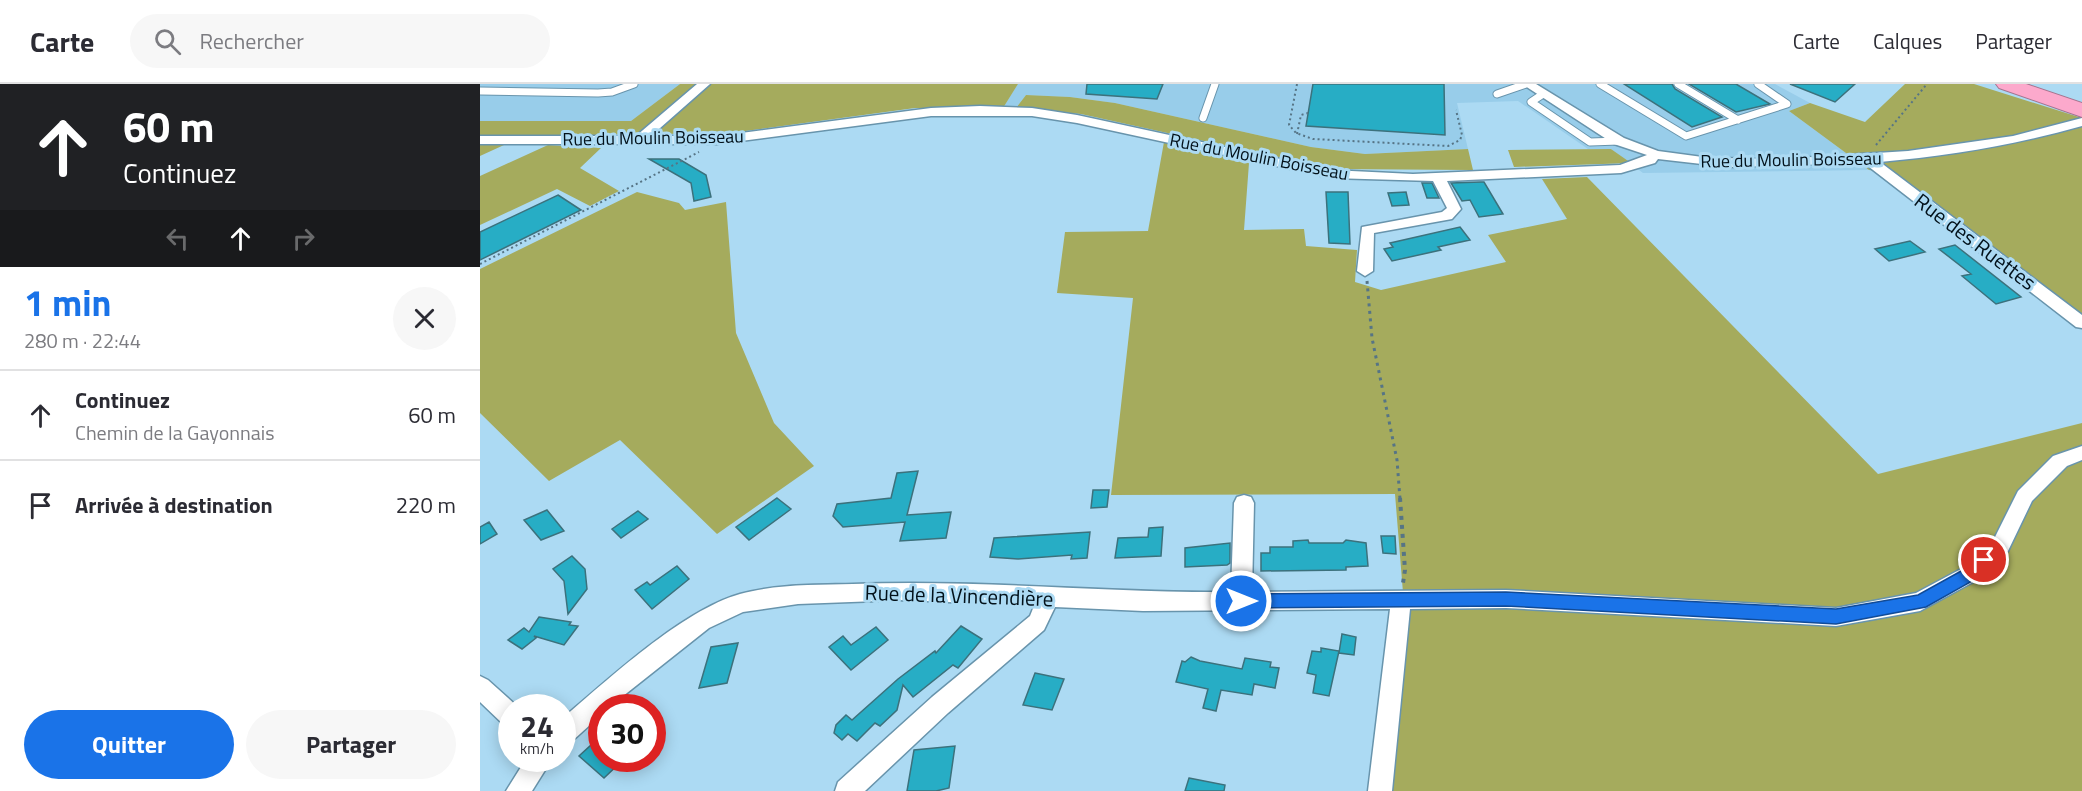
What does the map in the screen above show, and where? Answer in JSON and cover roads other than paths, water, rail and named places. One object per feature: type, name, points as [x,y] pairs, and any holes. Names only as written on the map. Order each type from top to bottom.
[{"type":"highway","points":[[2006,84],[2078,119]]},
{"type":"highway","points":[[2033,84],[2082,100]]},
{"type":"street","points":[[639,140],[704,84]]},
{"type":"street","points":[[1527,84],[1619,141],[1655,154]]},
{"type":"street","name":"Rue du Moulin Boisseau","points":[[480,140],[718,140],[931,112],[980,110],[1032,112],[1330,174],[1370,177],[1438,177],[1621,169],[1650,160],[1655,154],[1703,163],[1728,164],[1869,160],[2001,143],[2078,119]]},
{"type":"street","name":"Rue des Ruettes","points":[[1869,160],[2082,323]]},
{"type":"street","points":[[1365,271],[1366,224],[1447,216],[1454,209],[1438,177]]},
{"type":"street","name":"Rue de la Vincendière","points":[[576,722],[617,685],[702,621],[741,603],[798,595],[904,591],[1048,598],[1241,601],[1506,599],[1836,617],[1920,602],[1968,575],[2001,545],[2025,496],[2060,461],[2082,453]]},
{"type":"street","points":[[1241,601],[1244,503]]},
{"type":"street","points":[[847,791],[940,705],[1037,623],[1048,598]]},
{"type":"street","points":[[1380,791],[1401,600]]},
{"type":"street","points":[[480,687],[498,704]]},
{"type":"street","points":[[518,791],[531,772]]},
{"type":"lane","points":[[480,92],[598,93],[634,84]]},
{"type":"lane","points":[[1203,118],[1215,84]]},
{"type":"lane","points":[[1497,94],[1527,84]]},
{"type":"lane","points":[[1600,84],[1686,136],[1787,104],[1785,100],[1758,84]]},
{"type":"lane","points":[[1678,84],[1738,120]]}]
